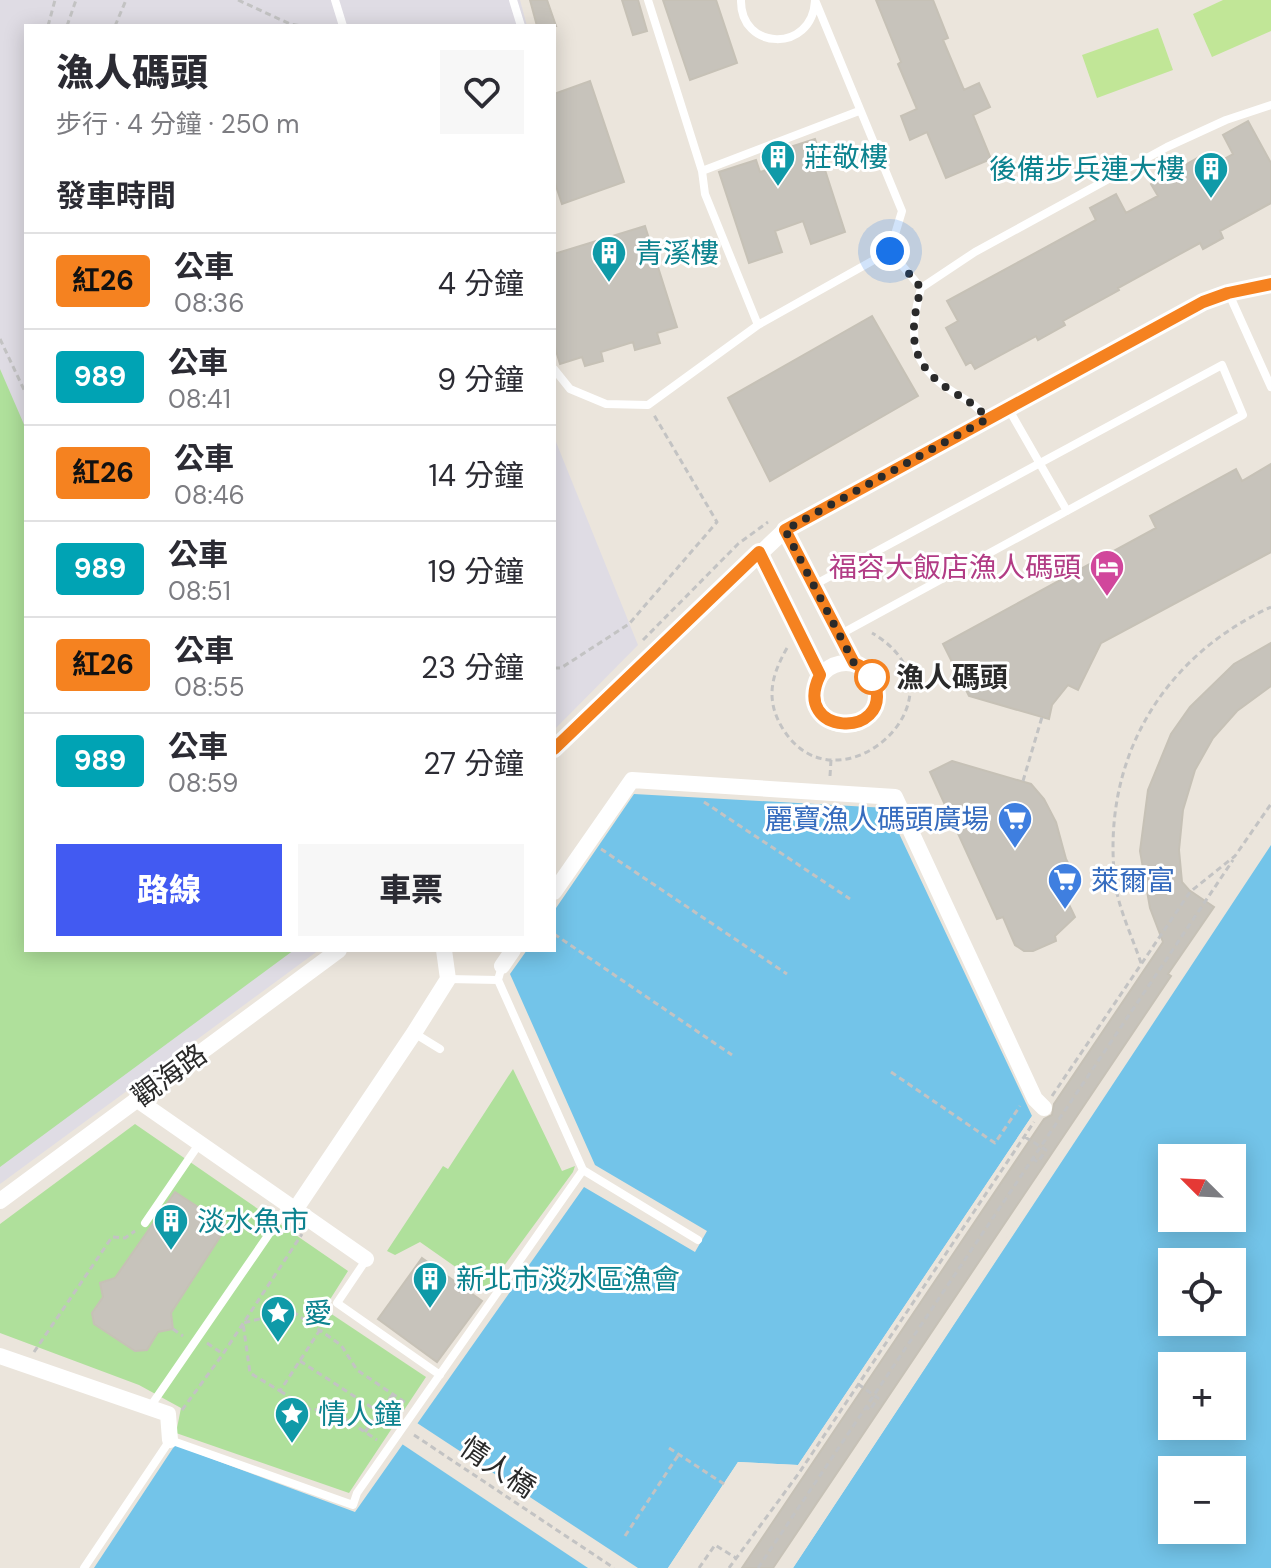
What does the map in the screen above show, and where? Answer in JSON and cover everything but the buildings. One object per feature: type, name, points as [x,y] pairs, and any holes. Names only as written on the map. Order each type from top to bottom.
[{"type":"street","points":[[556,747],[785,530],[1203,302],[1271,284]]},
{"type":"street","points":[[785,530],[854,663]]},
{"type":"street","points":[[759,552],[820,675]]},
{"type":"street","points":[[837,663],[854,663],[867,670],[877,689],[873,709],[857,723],[837,724],[820,713],[814,694],[820,675],[837,663]]},
{"type":"street","points":[[556,889],[632,780],[895,797],[1035,1099],[1044,1108]]},
{"type":"street","name":"觀海路","points":[[0,1201],[336,952]]},
{"type":"street","points":[[292,1208],[448,979],[444,952]]},
{"type":"street","points":[[500,973],[512,952]]},
{"type":"street","points":[[136,1099],[366,1259]]},
{"type":"street","points":[[0,1356],[168,1414],[170,1440]]},
{"type":"lane","points":[[335,0],[342,24]]},
{"type":"lane","points":[[513,0],[520,24]]},
{"type":"lane","points":[[648,0],[702,171],[705,194],[758,325]]},
{"type":"lane","points":[[741,0],[745,19],[752,29],[774,40],[798,34],[807,26],[813,15],[815,0]]},
{"type":"lane","points":[[556,372],[570,389],[606,404],[648,405],[758,325],[890,251],[902,211],[815,0]]},
{"type":"lane","points":[[987,419],[981,409],[929,373],[915,350],[913,319],[921,288],[975,252],[1167,147],[1226,120],[1271,105]]},
{"type":"lane","points":[[702,171],[859,111]]},
{"type":"lane","points":[[890,251],[921,288]]},
{"type":"lane","points":[[1228,293],[1271,387]]},
{"type":"lane","points":[[814,586],[1222,365],[1243,415],[839,635]]},
{"type":"lane","points":[[1008,408],[1067,511]]},
{"type":"lane","points":[[448,979],[500,973],[583,1170],[698,1240]]},
{"type":"lane","points":[[414,1033],[440,1049]]},
{"type":"lane","points":[[145,1223],[199,1143]]},
{"type":"lane","points":[[84,1568],[170,1440],[353,1505],[357,1493],[583,1170]]},
{"type":"lane","points":[[150,1408],[292,1208]]},
{"type":"lane","points":[[366,1259],[337,1303],[440,1375]]},
{"type":"path","points":[[49,24],[55,0]]},
{"type":"path","points":[[68,24],[76,0]]},
{"type":"path","points":[[116,24],[126,0]]},
{"type":"path","points":[[238,0],[290,24]]},
{"type":"path","points":[[0,339],[24,390]]},
{"type":"path","points":[[556,668],[561,668],[629,624],[717,522],[648,405]]},
{"type":"path","points":[[1141,964],[1115,884],[1113,852],[1120,785],[1129,754],[1144,720],[1163,690],[1188,664],[1217,638],[1247,618],[1271,607]]},
{"type":"path","points":[[787,648],[775,669],[771,693],[776,717],[789,738],[808,753],[831,760],[855,758],[876,749],[893,732],[905,712],[910,693],[910,680],[903,660],[890,644],[872,633]]},
{"type":"path","points":[[1023,781],[1042,717]]},
{"type":"path","points":[[698,797],[850,899]]},
{"type":"path","points":[[758,1568],[1271,804]]},
{"type":"path","points":[[598,846],[787,974]]},
{"type":"path","points":[[729,1568],[799,1473],[1190,892],[1235,856]]},
{"type":"path","points":[[556,935],[732,1055]]},
{"type":"path","points":[[891,1072],[995,1143],[1024,1100]]},
{"type":"path","points":[[1024,1136],[1046,1150],[1038,1162],[1033,1159]]},
{"type":"path","points":[[168,1414],[180,1412],[223,1354],[311,1221]]},
{"type":"path","points":[[26,1366],[112,1237],[125,1238],[145,1223]]},
{"type":"path","points":[[280,1391],[337,1303]]},
{"type":"path","points":[[243,1323],[292,1311],[341,1345],[357,1370],[416,1410]]},
{"type":"path","points":[[243,1323],[250,1373],[311,1410],[330,1409],[389,1448]]},
{"type":"path","points":[[199,1337],[223,1354]]},
{"type":"path","points":[[300,1360],[398,1425]]},
{"type":"path","points":[[858,1384],[878,1398],[870,1410],[866,1407]]},
{"type":"path","points":[[365,1432],[393,1394]]},
{"type":"path","name":"情人橋","points":[[411,1433],[614,1568]]},
{"type":"path","points":[[669,1448],[724,1484]]},
{"type":"path","points":[[625,1536],[679,1454]]},
{"type":"path","points":[[699,1568],[715,1545],[736,1558]]},
{"type":"shaded area","points":[[0,0],[520,0],[526,24],[24,24],[24,952],[316,952],[0,1184]]},
{"type":"shaded area","points":[[556,442],[638,645],[556,728]]},
{"type":"green space","points":[[1223,0],[1271,0],[1271,31],[1212,57],[1193,14]]},
{"type":"green space","points":[[1158,28],[1173,70],[1097,98],[1082,55]]},
{"type":"green space","points":[[0,369],[24,424],[24,952],[291,952],[0,1167]]},
{"type":"green space","points":[[513,1069],[562,1171],[575,1166],[487,1289],[420,1242],[395,1255],[387,1251],[443,1166],[448,1169]]},
{"type":"green space","points":[[135,1124],[348,1271],[324,1309],[426,1377],[349,1493],[176,1433],[181,1408],[139,1385],[0,1333],[0,1224]]},
{"type":"water","points":[[634,794],[887,808],[1032,1116],[798,1465],[738,1462],[668,1568],[94,1568],[175,1445],[355,1512],[584,1187],[695,1252],[707,1231],[595,1165],[510,974],[526,952],[556,952],[556,908]]},
{"type":"water","points":[[1271,845],[1271,1568],[793,1568]]},
{"type":"pier","points":[[1032,1116],[1035,1118],[801,1467],[740,1466],[673,1568],[668,1568],[738,1462],[798,1465]]},
{"type":"pier","points":[[1081,1124],[1085,1125],[793,1568],[789,1568]]},
{"type":"pier","points":[[414,1421],[638,1568],[588,1568],[399,1442]]},
{"type":"bus line","name":"紅26","points":[[556,747],[759,552],[820,675],[814,694],[820,713],[837,724],[857,723],[866,718],[876,700],[877,689],[873,679],[867,670],[854,663],[785,530],[1203,302],[1271,284]]},
{"type":"place","name":"莊敬樓","points":[[778,188]]},
{"type":"place","name":"後備步兵連大樓","points":[[1211,200]]},
{"type":"place","name":"青溪樓","points":[[609,284]]},
{"type":"place","name":"福容大飯店漁人碼頭","points":[[1107,598]]},
{"type":"place","name":"漁人碼頭","points":[[872,677]]},
{"type":"place","name":"麗寶漁人碼頭廣場","points":[[1015,850]]},
{"type":"place","name":"萊爾富","points":[[1065,911]]},
{"type":"place","name":"淡水魚市","points":[[171,1252]]},
{"type":"place","name":"新北市淡水區漁會","points":[[430,1310]]},
{"type":"place","name":"愛","points":[[278,1344]]},
{"type":"place","name":"情人鐘","points":[[292,1445]]},
{"type":"route","points":[[872,677],[867,670],[854,663],[785,530],[987,419],[981,409],[929,373],[915,350],[913,319],[921,288],[890,251]]}]
